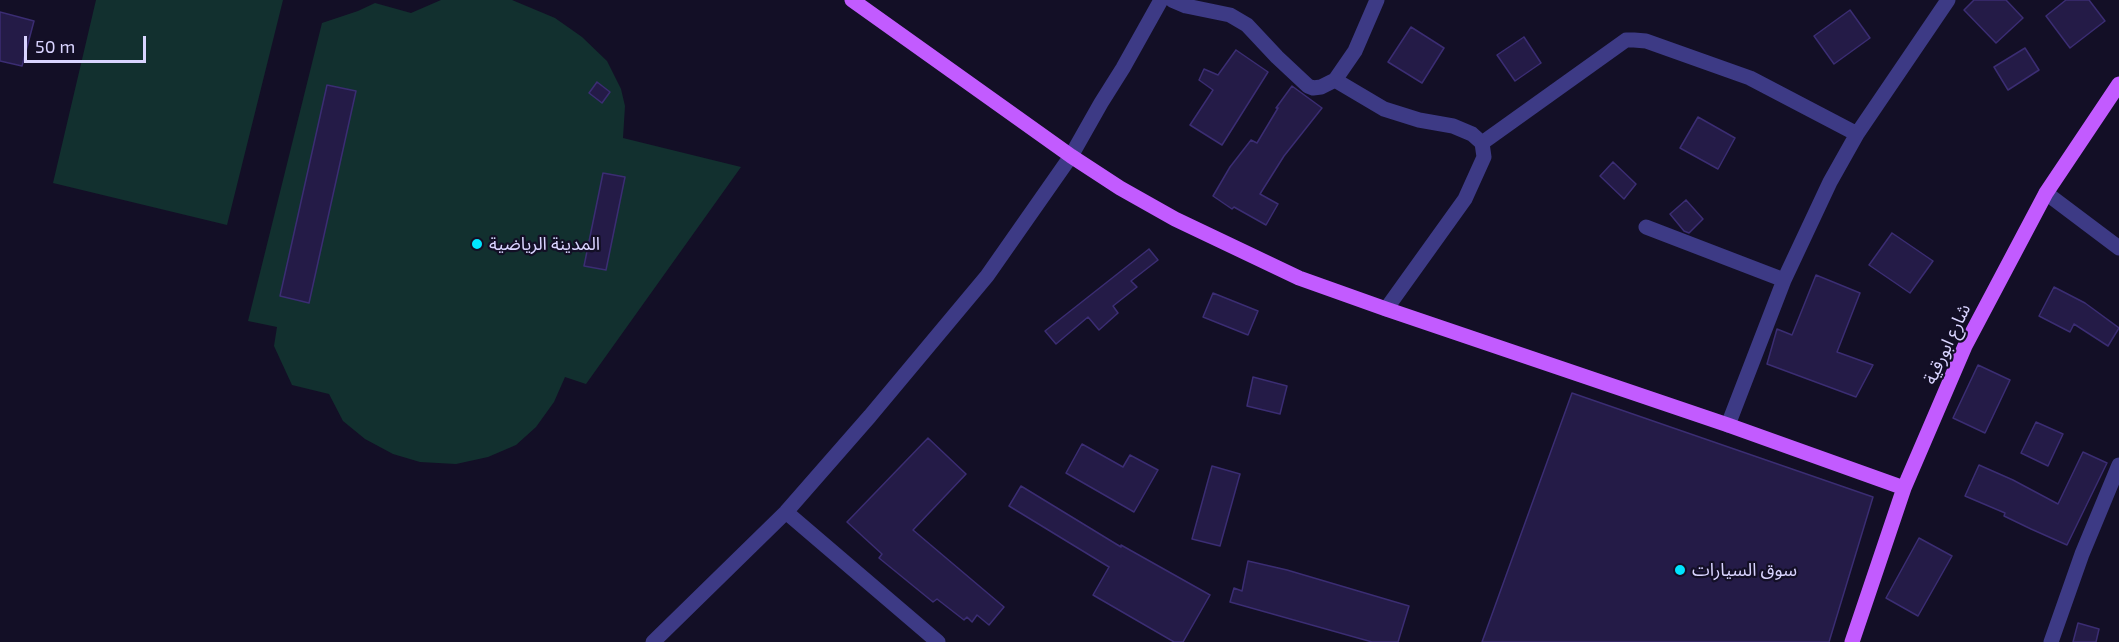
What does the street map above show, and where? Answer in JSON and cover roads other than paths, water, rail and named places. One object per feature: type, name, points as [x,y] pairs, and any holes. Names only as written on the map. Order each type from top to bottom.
[{"type":"main road","points":[[852,0],[1071,156],[1120,188],[1174,219],[1299,278],[1728,424],[1904,488]]},
{"type":"main road","name":"شارع ابورقية","points":[[1852,642],[1904,488],[1965,346],[2046,193],[2119,84]]},
{"type":"street","points":[[653,642],[786,512],[987,276],[1071,156],[1161,0]]},
{"type":"street","points":[[1172,0],[1186,6],[1230,15],[1247,25],[1276,57],[1313,88],[1322,87],[1335,80],[1355,51],[1377,0]]},
{"type":"street","points":[[1728,424],[1784,280],[1830,182],[1857,134],[1948,0]]},
{"type":"street","points":[[1482,143],[1626,40],[1646,41],[1750,78],[1857,134]]},
{"type":"street","points":[[1335,80],[1384,109],[1419,120],[1453,126],[1472,134],[1482,143],[1484,157],[1465,199],[1386,309]]},
{"type":"street","points":[[2046,193],[2119,248]]},
{"type":"street","points":[[1646,227],[1784,280]]},
{"type":"street","points":[[2051,642],[2082,554],[2119,465]]},
{"type":"street","points":[[786,512],[938,642]]},
{"type":"place","name":"المدينة الرياضية","points":[[477,244]]},
{"type":"place","name":"سوق السيارات","points":[[1680,570]]}]
